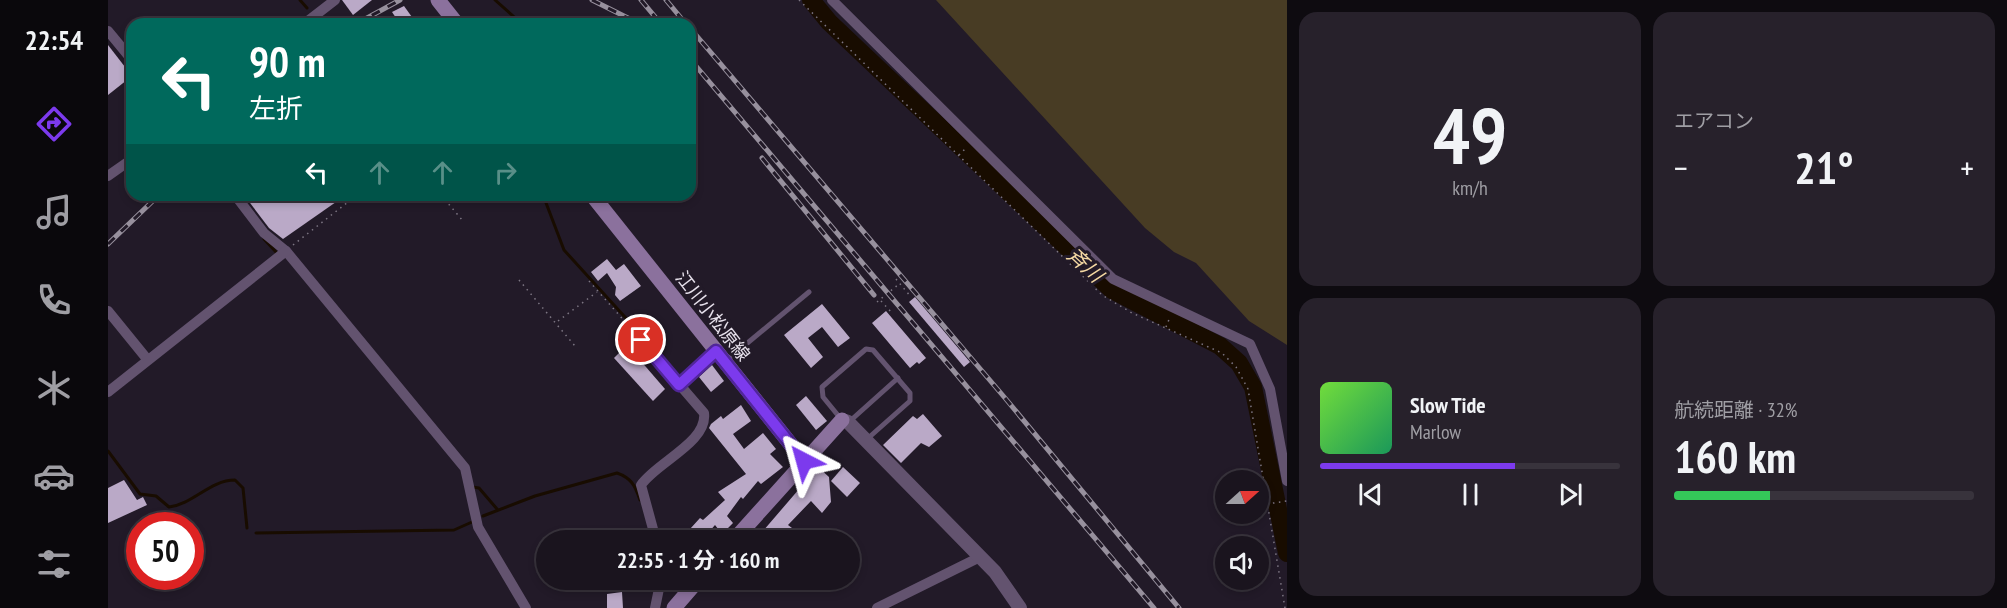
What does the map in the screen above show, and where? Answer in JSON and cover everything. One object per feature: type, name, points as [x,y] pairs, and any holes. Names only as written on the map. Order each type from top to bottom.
[{"type":"main road","points":[[438,0],[452,18]]},
{"type":"main road","name":"江川小松原線","points":[[597,201],[804,461]]},
{"type":"main road","points":[[743,530],[804,461],[845,421]]},
{"type":"main road","points":[[674,608],[688,601]]},
{"type":"street","points":[[312,18],[335,0]]},
{"type":"street","points":[[832,0],[1113,279],[1250,344],[1270,389],[1287,481]]},
{"type":"street","points":[[108,31],[126,53]]},
{"type":"street","points":[[108,176],[126,163]]},
{"type":"street","points":[[240,201],[264,233],[285,251],[465,468],[478,527],[526,608]]},
{"type":"street","points":[[108,392],[285,251]]},
{"type":"street","points":[[108,311],[147,360]]},
{"type":"street","points":[[641,340],[704,414],[705,424],[699,434],[648,475],[641,485],[653,530]]},
{"type":"street","points":[[679,385],[720,356]]},
{"type":"street","points":[[845,421],[980,556],[1012,593],[1020,608]]},
{"type":"street","points":[[877,608],[980,556]]},
{"type":"street","points":[[655,608],[659,590]]},
{"type":"lane","points":[[720,356],[809,292]]},
{"type":"lane","points":[[866,440],[910,400],[910,393],[898,378],[873,350],[866,349],[822,387],[823,397],[845,421],[898,378]]},
{"type":"path","points":[[799,0],[1102,295],[1222,353],[1236,367],[1248,389],[1261,470]]},
{"type":"path","points":[[285,251],[349,201]]},
{"type":"path","points":[[446,201],[462,220]]},
{"type":"path","points":[[896,279],[910,297]]},
{"type":"path","points":[[519,280],[530,296],[557,322],[575,346]]},
{"type":"path","points":[[589,281],[641,340]]},
{"type":"path","points":[[878,302],[899,284]]},
{"type":"path","points":[[557,322],[598,291]]},
{"type":"path","points":[[880,300],[893,314]]},
{"type":"path","points":[[1269,504],[1287,501]]},
{"type":"path","points":[[1269,516],[1285,608]]},
{"type":"shaded area","points":[[936,0],[1287,0],[1287,345],[1249,321],[1196,263],[1174,252],[1145,228]]},
{"type":"building","points":[[342,0],[372,0],[353,15]]},
{"type":"building","points":[[404,6],[413,18],[396,18],[392,12]]},
{"type":"building","points":[[108,45],[126,68],[126,81],[108,95]]},
{"type":"building","points":[[249,201],[337,201],[283,239],[269,228]]},
{"type":"building","points":[[607,259],[616,270],[624,264],[641,286],[620,301],[615,295],[616,287],[607,273],[598,281],[591,272]]},
{"type":"building","points":[[915,297],[970,362],[964,367],[909,302]]},
{"type":"building","points":[[822,304],[850,338],[838,347],[822,327],[808,338],[823,357],[811,368],[784,335]]},
{"type":"building","points":[[886,311],[926,358],[919,364],[917,362],[910,368],[872,323]]},
{"type":"building","points":[[627,345],[665,389],[653,401],[614,358]]},
{"type":"building","points":[[712,365],[724,381],[711,392],[699,377]]},
{"type":"building","points":[[806,396],[827,421],[816,430],[796,405]]},
{"type":"building","points":[[741,405],[751,421],[733,434],[744,449],[763,433],[776,449],[770,454],[783,467],[761,484],[758,481],[743,499],[741,497],[727,516],[733,523],[726,530],[719,530],[715,525],[711,530],[689,530],[700,518],[703,520],[725,500],[718,492],[746,474],[709,428],[721,416],[723,419]]},
{"type":"building","points":[[923,414],[942,436],[929,447],[921,443],[901,463],[883,445],[913,416],[917,419]]},
{"type":"building","points":[[818,467],[829,477],[831,502],[822,513],[811,501],[788,525],[792,530],[764,530]]},
{"type":"building","points":[[843,467],[860,483],[847,497],[831,481]]},
{"type":"building","points":[[124,480],[137,500],[143,497],[147,505],[132,512],[126,512],[126,515],[108,523],[108,488]]},
{"type":"building","points":[[622,592],[623,608],[607,608],[607,594]]},
{"type":"waterway","points":[[300,0],[307,8]]},
{"type":"waterway","points":[[495,0],[515,18]]},
{"type":"waterway","name":"斉川","points":[[811,0],[829,22],[1112,290],[1220,346],[1239,363],[1253,387],[1287,553]]},
{"type":"waterway","points":[[545,201],[564,250],[644,338]]},
{"type":"waterway","points":[[264,239],[276,252]]},
{"type":"waterway","points":[[108,451],[140,494],[156,496],[169,507],[186,502],[218,484],[235,480],[243,488],[247,528]]},
{"type":"waterway","points":[[483,516],[535,496],[617,473],[632,483],[640,500]]},
{"type":"waterway","points":[[472,487],[479,488],[497,509]]},
{"type":"waterway","points":[[256,533],[454,530],[472,522]]},
{"type":"railway","points":[[367,18],[400,0]]},
{"type":"railway","points":[[592,0],[628,18]]},
{"type":"railway","points":[[641,0],[656,18]]},
{"type":"railway","points":[[666,0],[681,18]]},
{"type":"railway","points":[[696,35],[1005,398],[1179,608]]},
{"type":"railway","points":[[696,66],[1154,608]]},
{"type":"railway","points":[[762,158],[874,295]]},
{"type":"railway","points":[[108,244],[153,201]]},
{"type":"route","points":[[641,340],[679,385],[716,351],[804,461]]}]
